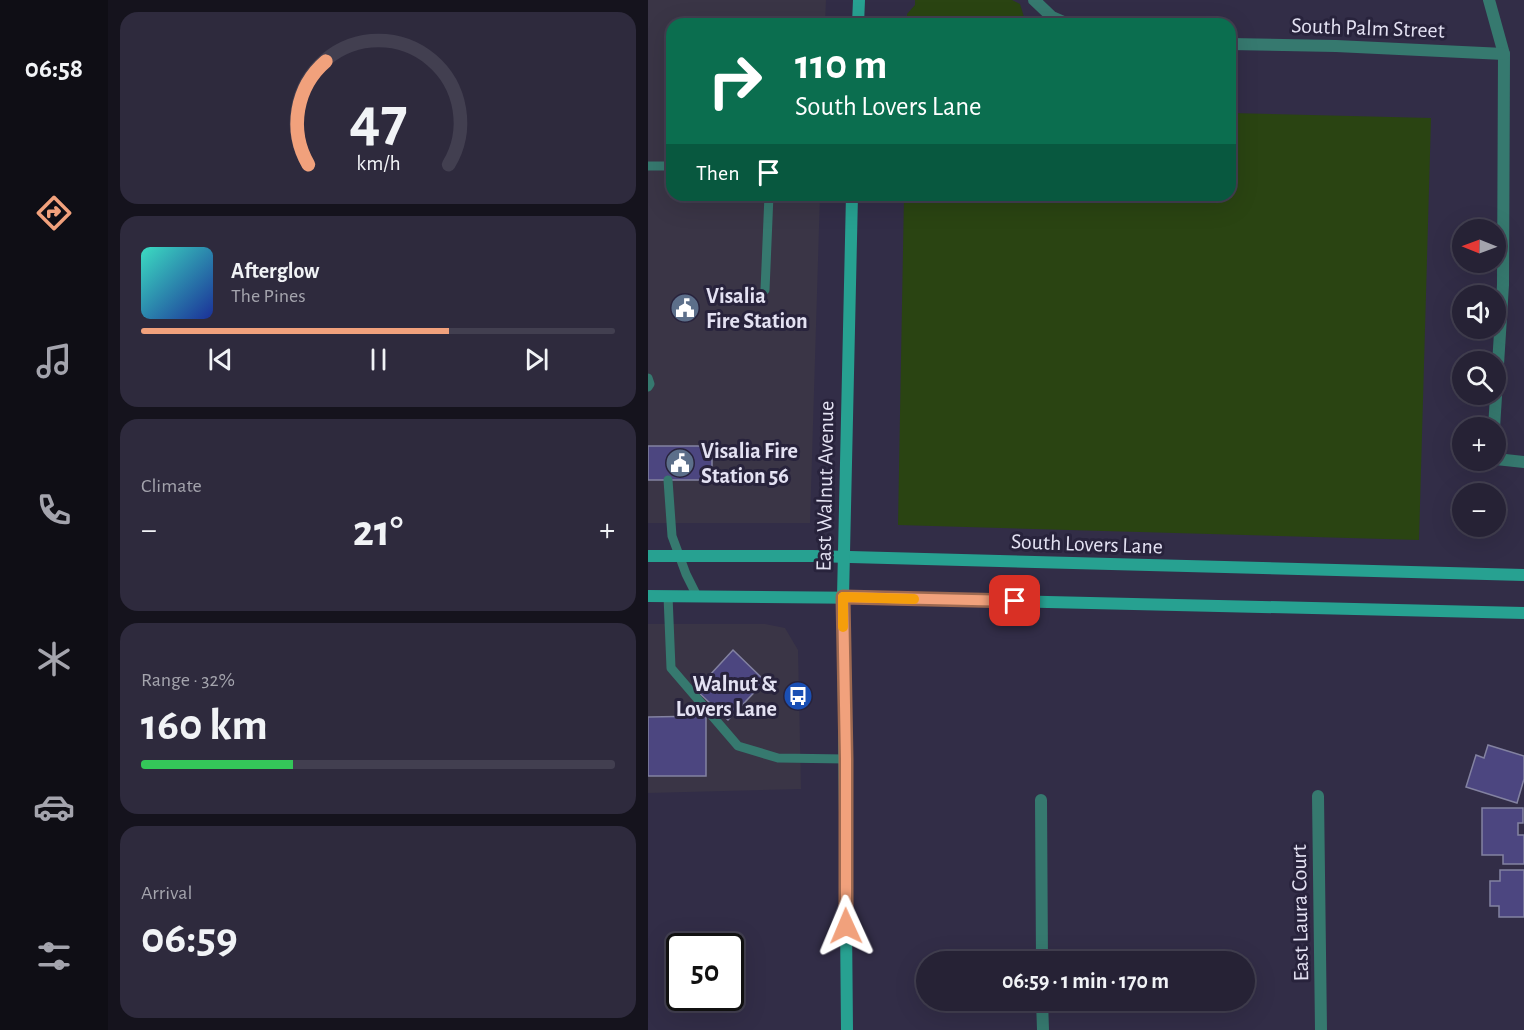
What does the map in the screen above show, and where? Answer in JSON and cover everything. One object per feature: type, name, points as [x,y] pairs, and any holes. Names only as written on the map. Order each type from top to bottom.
[{"type":"main road","points":[[858,18],[859,0]]},
{"type":"main road","name":"East Walnut Avenue","points":[[847,1030],[843,557],[852,201]]},
{"type":"main road","name":"South Lovers Lane","points":[[648,556],[843,557],[1524,575]]},
{"type":"main road","points":[[648,596],[843,597],[1524,613]]},
{"type":"street","points":[[1034,0],[1054,18]]},
{"type":"street","points":[[1489,0],[1504,54],[1503,285],[1495,417]]},
{"type":"street","name":"South Palm Street","points":[[1236,44],[1336,46],[1504,54]]},
{"type":"street","points":[[1506,460],[1524,462]]},
{"type":"street","name":"East Laura Court","points":[[1318,796],[1321,1030]]},
{"type":"street","points":[[1041,800],[1042,951]]},
{"type":"street","points":[[1042,1011],[1042,1030]]},
{"type":"lane","points":[[648,166],[666,166]]},
{"type":"lane","points":[[765,290],[769,201]]},
{"type":"lane","points":[[648,378],[650,384],[648,387]]},
{"type":"lane","points":[[668,480],[672,536],[678,556],[697,596]]},
{"type":"lane","points":[[668,596],[671,668],[738,746],[778,758],[846,759]]},
{"type":"shaded area","points":[[648,0],[826,0],[825,18],[666,18],[666,201],[820,201],[810,523],[648,523]]},
{"type":"shaded area","points":[[648,624],[765,624],[785,628],[798,650],[801,789],[648,793]]},
{"type":"green space","points":[[915,0],[1012,0],[1020,4],[1024,18],[907,18],[907,14],[915,5]]},
{"type":"green space","points":[[1236,113],[1431,118],[1419,540],[898,525],[904,201],[1236,201]]},
{"type":"building","name":"Visalia Fire Station 56","points":[[648,446],[712,446],[712,480],[648,480]]},
{"type":"building","points":[[733,650],[765,681],[728,720],[696,690]]},
{"type":"building","points":[[706,716],[706,776],[648,776],[648,717]]},
{"type":"building","points":[[1488,745],[1524,756],[1524,779],[1517,803],[1466,787],[1476,755],[1484,758]]},
{"type":"building","points":[[1482,808],[1523,808],[1523,823],[1518,823],[1518,835],[1524,835],[1524,864],[1503,864],[1503,855],[1482,855]]},
{"type":"building","points":[[1500,870],[1524,870],[1524,917],[1499,917],[1499,906],[1490,906],[1490,881],[1500,881]]},
{"type":"slow traffic","points":[[843,627],[843,597],[914,599]]},
{"type":"place","name":"Visalia Fire Station","points":[[685,308]]},
{"type":"place","name":"Visalia Fire Station 56","points":[[680,463]]},
{"type":"place","name":"Walnut & Lovers Lane","points":[[798,696]]},
{"type":"route","points":[[846,926],[843,597],[1015,601]]}]
